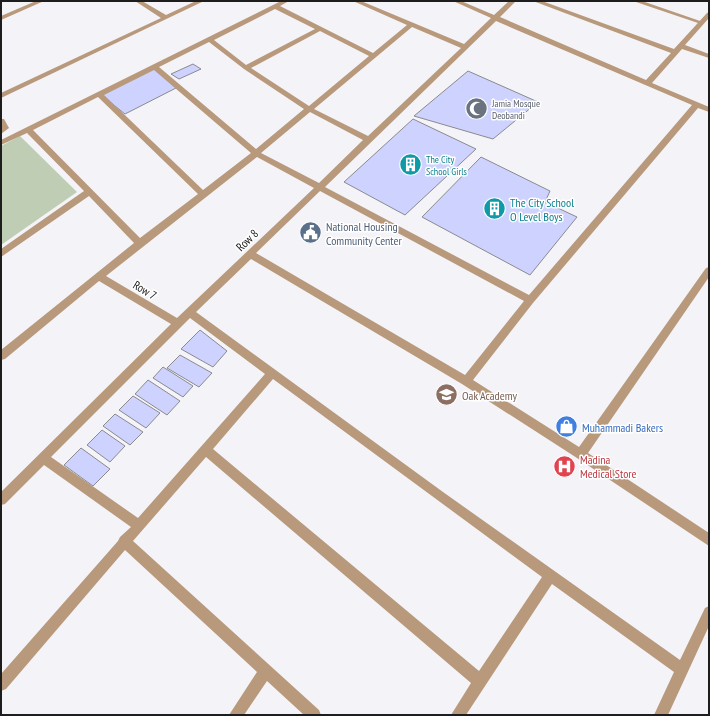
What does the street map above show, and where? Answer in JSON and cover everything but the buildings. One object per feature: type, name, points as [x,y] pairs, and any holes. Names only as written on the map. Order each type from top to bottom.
[{"type":"street","points":[[1,18],[41,1]]},
{"type":"street","points":[[138,1],[166,18]]},
{"type":"street","points":[[1,96],[201,1]]},
{"type":"street","points":[[1,143],[286,1]]},
{"type":"street","points":[[356,1],[465,47]]},
{"type":"street","points":[[456,1],[709,110]]},
{"type":"street","name":"Row 8","points":[[1,500],[178,323],[513,1]]},
{"type":"street","points":[[536,1],[675,52]]},
{"type":"street","points":[[638,1],[700,22]]},
{"type":"street","points":[[276,6],[374,56]]},
{"type":"street","points":[[647,84],[700,22],[709,14]]},
{"type":"street","points":[[1,356],[140,243],[256,153],[411,25]]},
{"type":"street","points":[[246,68],[319,29]]},
{"type":"street","points":[[210,40],[246,68],[309,109],[369,140]]},
{"type":"street","points":[[680,46],[709,56]]},
{"type":"street","points":[[154,66],[256,153],[321,186],[530,300]]},
{"type":"street","points":[[99,94],[203,194]]},
{"type":"street","points":[[466,381],[530,300],[696,105]]},
{"type":"street","points":[[1,121],[5,128],[1,132]]},
{"type":"street","points":[[28,130],[140,243]]},
{"type":"street","points":[[1,254],[90,191]]},
{"type":"street","points":[[250,254],[466,381],[581,454],[709,540]]},
{"type":"street","points":[[581,454],[709,270]]},
{"type":"street","name":"Row 7","points":[[100,277],[178,323]]},
{"type":"street","points":[[190,313],[683,670]]},
{"type":"street","points":[[1,684],[124,541],[272,373]]},
{"type":"street","points":[[205,449],[480,681]]},
{"type":"street","points":[[43,458],[138,525]]},
{"type":"street","points":[[124,541],[314,715]]},
{"type":"street","points":[[458,715],[550,575]]},
{"type":"street","points":[[661,715],[709,612]]},
{"type":"street","points":[[236,715],[266,670]]},
{"type":"green space","points":[[20,136],[77,192],[1,245],[1,146]]},
{"type":"place","name":"Jamia Mosque Deobandi","points":[[476,109]]},
{"type":"place","name":"The City School Girls","points":[[410,165]]},
{"type":"place","name":"The City School O Level Boys","points":[[495,209]]},
{"type":"place","name":"National Housing Community Center","points":[[311,233]]},
{"type":"place","name":"Oak Academy","points":[[446,395]]},
{"type":"place","name":"Muhammadi Bakers","points":[[566,427]]},
{"type":"place","name":"Madina Medical Store","points":[[564,466]]}]
